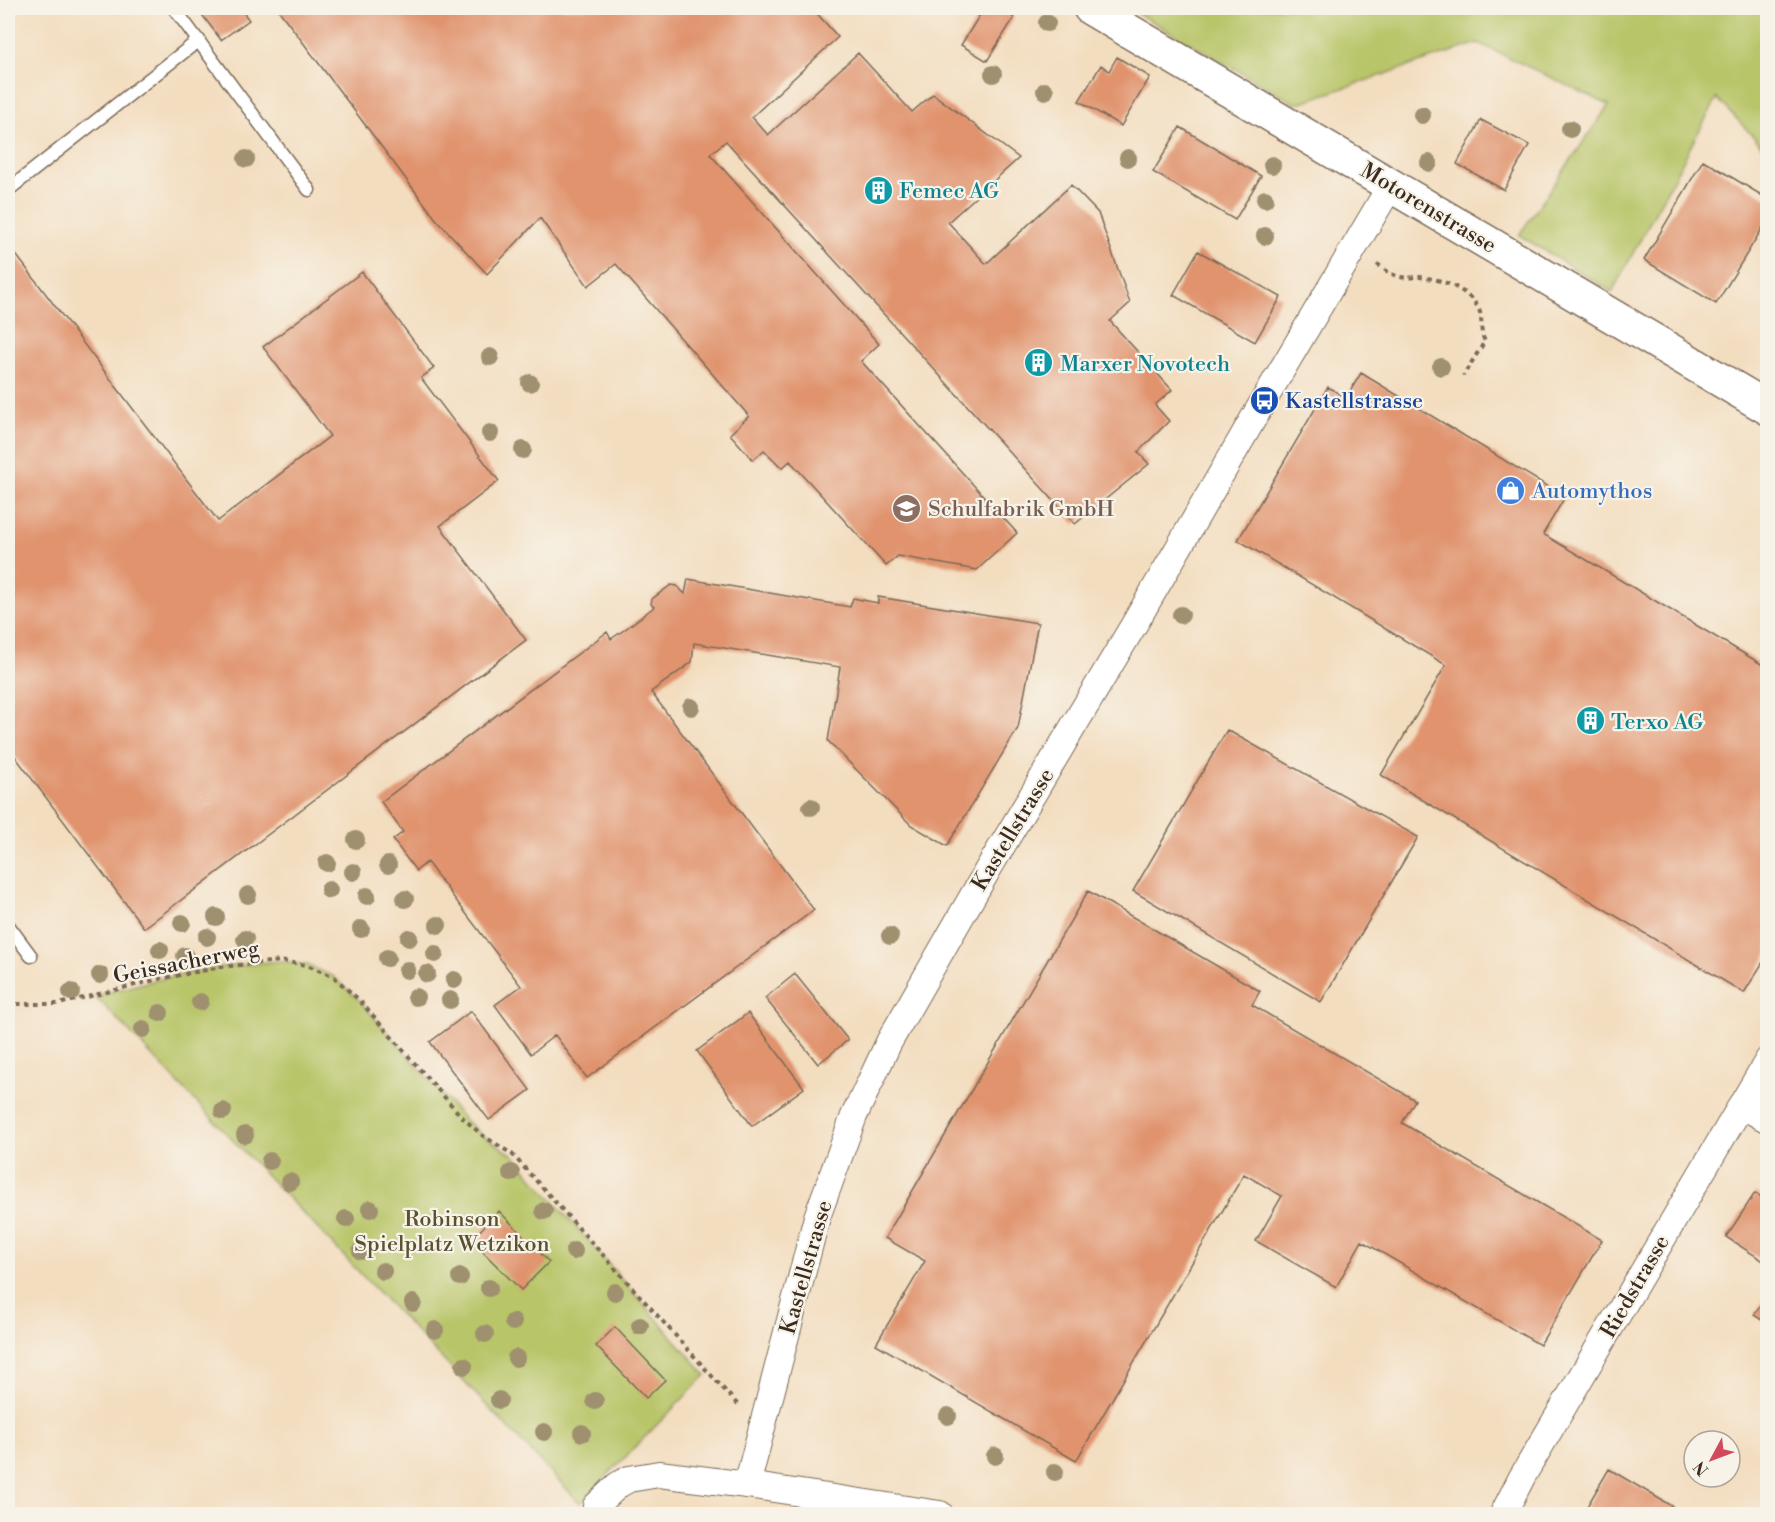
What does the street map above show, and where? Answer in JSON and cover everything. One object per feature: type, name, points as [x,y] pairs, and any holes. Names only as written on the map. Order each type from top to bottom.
[{"type":"street","name":"Motorenstrasse","points":[[1090,8],[1767,408]]},
{"type":"street","name":"Kastellstrasse","points":[[747,1485],[817,1217],[854,1116],[884,1053],[987,871],[1391,185]]},
{"type":"street","name":"Riedstrasse","points":[[1503,1515],[1528,1467],[1767,1060]]},
{"type":"street","points":[[1741,1105],[1767,1120]]},
{"type":"street","points":[[596,1506],[618,1485],[629,1479],[658,1474],[747,1485],[940,1515]]},
{"type":"lane","points":[[174,8],[309,190]]},
{"type":"lane","points":[[8,190],[199,40]]},
{"type":"lane","points":[[8,925],[31,956]]},
{"type":"path","points":[[1353,249],[1396,276],[1422,277],[1450,284],[1461,290],[1478,307],[1482,317],[1481,335],[1485,341],[1463,376]]},
{"type":"path","name":"Geissacherweg","points":[[8,1004],[59,1004],[155,980],[221,967],[280,961],[307,965],[334,977],[358,1000],[462,1117],[482,1135],[512,1154],[745,1413]]},
{"type":"green space","points":[[1128,8],[1767,8],[1767,151],[1717,98],[1612,292],[1519,235],[1609,105],[1478,43],[1296,104]]},
{"type":"green space","name":"Robinson Spielplatz Wetzikon","points":[[280,961],[307,965],[334,977],[359,1000],[462,1117],[482,1135],[512,1154],[706,1375],[580,1503],[95,996],[155,980],[221,967]]},
{"type":"building","points":[[197,8],[240,8],[249,20],[221,40]]},
{"type":"building","points":[[277,8],[812,8],[838,37],[752,117],[768,135],[858,53],[912,112],[933,94],[1019,158],[948,222],[986,264],[1071,185],[1098,213],[1130,303],[1110,321],[1172,390],[1155,405],[1169,421],[1138,452],[1149,464],[1075,524],[726,141],[710,154],[879,344],[861,361],[1017,533],[977,570],[898,556],[886,566],[790,461],[782,468],[764,450],[753,460],[730,434],[749,416],[616,264],[588,286],[540,218],[487,274],[436,219]]},
{"type":"building","points":[[984,8],[999,8],[1014,18],[987,61],[961,45]]},
{"type":"building","points":[[1117,57],[1150,77],[1121,126],[1079,101],[1101,65],[1109,71]]},
{"type":"building","points":[[1481,120],[1529,145],[1504,190],[1457,164]]},
{"type":"building","points":[[1180,127],[1261,176],[1235,220],[1153,172]]},
{"type":"building","points":[[1703,160],[1768,199],[1768,219],[1716,304],[1644,260]]},
{"type":"building","points":[[8,244],[218,521],[330,436],[263,347],[362,272],[434,368],[421,378],[499,481],[440,526],[526,640],[144,928],[8,747]]},
{"type":"building","points":[[1198,251],[1281,297],[1255,342],[1173,295]]},
{"type":"building","name":"Terxo AG","points":[[1361,373],[1565,497],[1543,534],[1768,668],[1768,954],[1744,993],[1381,775],[1446,665],[1238,540],[1328,387],[1346,398]]},
{"type":"building","points":[[688,579],[850,607],[853,598],[878,603],[878,597],[1038,623],[1018,728],[947,846],[911,825],[828,741],[840,667],[694,643],[692,662],[651,692],[814,910],[587,1078],[555,1035],[531,1054],[495,1005],[521,986],[427,862],[416,871],[393,840],[403,832],[381,802],[607,632],[611,639],[624,630],[654,607],[651,604],[652,599],[671,585],[677,586],[685,594]]},
{"type":"building","points":[[1227,730],[1418,837],[1321,1002],[1133,891]]},
{"type":"building","points":[[1088,891],[1260,991],[1252,1005],[1415,1100],[1402,1123],[1602,1240],[1540,1345],[1362,1241],[1336,1287],[1256,1241],[1282,1196],[1244,1174],[1076,1461],[876,1344],[925,1261],[885,1238]]},
{"type":"building","points":[[795,974],[848,1040],[818,1064],[765,998]]},
{"type":"building","points":[[471,1011],[530,1090],[489,1120],[430,1042]]},
{"type":"building","points":[[748,1013],[804,1088],[752,1126],[697,1051]]},
{"type":"building","points":[[1755,1193],[1768,1201],[1768,1264],[1726,1237]]},
{"type":"building","points":[[499,1211],[549,1262],[521,1290],[471,1240]]},
{"type":"building","points":[[1768,1294],[1768,1324],[1754,1315]]},
{"type":"building","points":[[615,1327],[665,1380],[646,1398],[596,1346]]},
{"type":"building","points":[[1609,1469],[1685,1514],[1596,1514],[1586,1508]]},
{"type":"place","name":"Femec AG","points":[[878,190]]},
{"type":"place","name":"Marxer Novotech","points":[[1039,363]]},
{"type":"place","name":"Kastellstrasse","points":[[1264,400]]},
{"type":"place","name":"Automythos","points":[[1511,490]]},
{"type":"place","name":"Schulfabrik GmbH","points":[[907,508]]},
{"type":"place","name":"Terxo AG","points":[[1590,721]]}]
